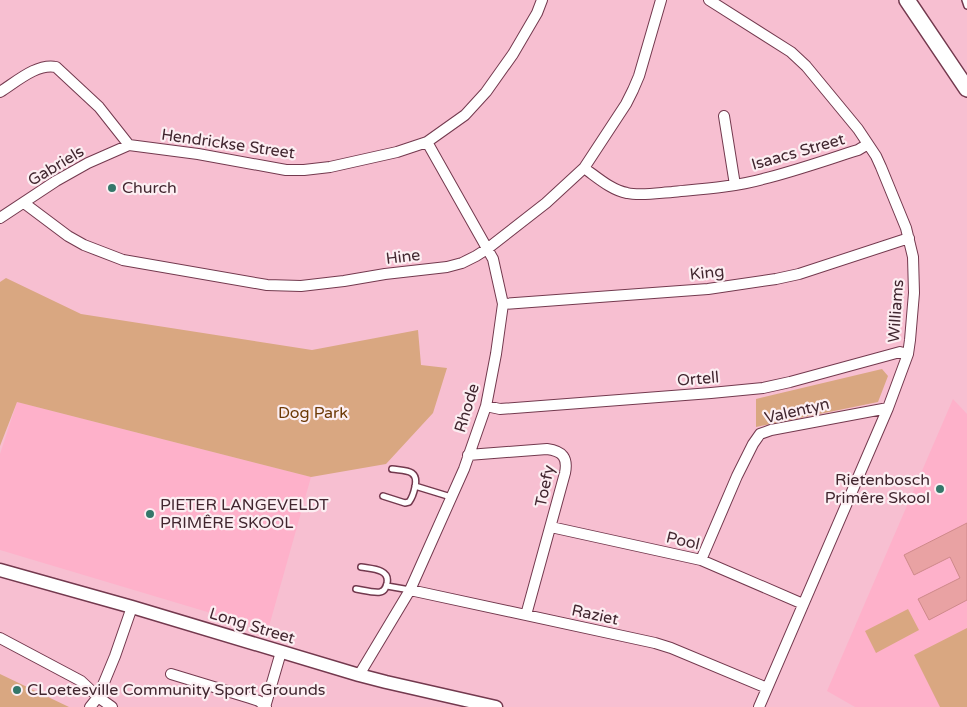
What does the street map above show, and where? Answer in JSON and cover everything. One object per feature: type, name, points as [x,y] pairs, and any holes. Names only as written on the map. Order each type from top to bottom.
[{"type":"main road","points":[[907,0],[965,82]]},
{"type":"street","name":"Hendrickse Street","points":[[128,145],[198,154],[286,170],[304,170],[397,152],[427,142],[466,115],[486,92],[523,37],[542,0]]},
{"type":"street","name":"Hine","points":[[24,203],[76,241],[96,251],[123,260],[267,285],[310,285],[447,267],[462,263],[487,249],[546,203],[584,168],[626,104],[633,90],[639,76],[661,0]]},
{"type":"street","name":"Williams","points":[[709,0],[791,52],[806,66],[858,129],[881,166],[906,228],[913,257],[914,293],[908,354],[888,408],[759,707]]},
{"type":"street","points":[[0,92],[41,67],[56,67],[99,107],[128,145]]},
{"type":"street","name":"Isaacs Street","points":[[724,116],[735,185]]},
{"type":"street","name":"Rhode","points":[[359,675],[410,590],[468,455],[486,406],[503,304],[493,259],[427,142]]},
{"type":"street","name":"Isaacs Street","points":[[584,168],[613,188],[627,193],[645,194],[735,185],[788,173],[858,150],[868,144]]},
{"type":"street","name":"Gabriels","points":[[0,218],[80,168],[128,145]]},
{"type":"street","name":"King","points":[[503,304],[708,289],[776,279],[799,274],[908,238]]},
{"type":"street","name":"Ortell","points":[[486,406],[500,409],[764,388],[900,352],[908,354]]},
{"type":"street","name":"Valentyn","points":[[701,560],[741,468],[760,434],[771,430],[888,408]]},
{"type":"street","name":"Toefy","points":[[468,455],[547,449],[556,450],[562,454],[565,460],[566,467],[526,615]]},
{"type":"street","name":"Pool","points":[[551,526],[701,560],[803,604]]},
{"type":"street","name":"Long Street","points":[[0,570],[132,607],[359,675],[496,707]]},
{"type":"street","name":"Raziet","points":[[410,590],[654,643],[671,648],[767,688]]},
{"type":"street","points":[[90,707],[98,697],[132,607]]},
{"type":"street","points":[[0,638],[81,681],[112,707]]},
{"type":"street","points":[[171,674],[259,701],[265,707],[281,652]]},
{"type":"lane","points":[[965,0],[967,6]]},
{"type":"lane","points":[[383,496],[405,503],[411,499],[416,478],[414,474],[410,471],[392,468]]},
{"type":"lane","points":[[415,486],[451,497]]},
{"type":"lane","points":[[356,590],[380,592],[387,586],[388,578],[386,574],[362,567]]},
{"type":"lane","points":[[387,586],[410,590]]},
{"type":"shaded area","name":"Rietenbosch Primêre Skool","points":[[953,399],[967,414],[967,707],[855,707],[827,691]]},
{"type":"shaded area","name":"PIETER LANGEVELDT PRIMÊRE SKOOL","points":[[17,402],[311,477],[268,630],[0,550],[0,454]]},
{"type":"green space","name":"Dog Park","points":[[6,278],[81,314],[312,350],[418,330],[421,365],[447,368],[433,413],[386,464],[311,477],[17,402],[0,446],[0,282]]},
{"type":"green space","points":[[882,369],[888,376],[878,402],[756,427],[756,399]]},
{"type":"green space","points":[[908,609],[919,630],[876,653],[865,631]]},
{"type":"green space","points":[[967,628],[967,707],[940,707],[914,655]]},
{"type":"green space","name":"CLoetesville Community Sport Grounds","points":[[0,674],[69,707],[0,707]]},
{"type":"building","points":[[967,523],[967,600],[929,620],[918,599],[960,578],[950,557],[914,575],[904,555]]},
{"type":"place","name":"Church","points":[[112,188]]},
{"type":"place","name":"Rietenbosch Primêre Skool","points":[[940,489]]},
{"type":"place","name":"PIETER LANGEVELDT PRIMÊRE SKOOL","points":[[150,514]]},
{"type":"place","name":"CLoetesville Community Sport Grounds","points":[[17,690]]}]
